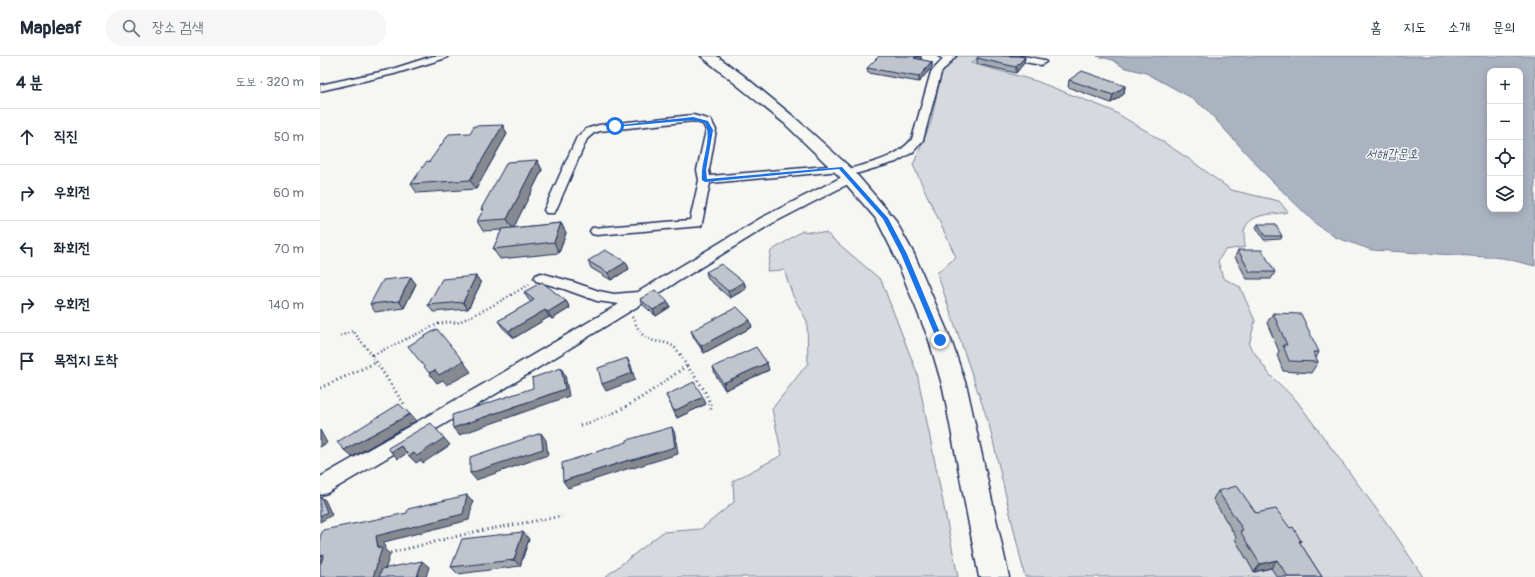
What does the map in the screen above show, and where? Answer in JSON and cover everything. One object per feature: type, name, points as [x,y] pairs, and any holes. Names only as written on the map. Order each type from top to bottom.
[{"type":"main road","points":[[708,56],[738,78],[789,120],[845,173],[886,218],[904,254],[940,340],[955,388],[994,577]]},
{"type":"street","points":[[320,88],[391,72],[443,56]]},
{"type":"street","points":[[1009,56],[1041,62]]},
{"type":"street","points":[[705,180],[845,173],[892,160],[909,150],[917,140],[936,72],[946,57]]},
{"type":"street","points":[[550,210],[582,137],[590,131],[598,128],[693,118],[707,122],[711,130],[703,170],[705,180],[696,223],[597,230]]},
{"type":"street","points":[[320,487],[493,386],[845,173]]},
{"type":"street","points":[[541,278],[608,298],[614,299],[642,296]]},
{"type":"path","points":[[372,355],[438,324],[449,322],[457,323],[490,307],[541,278]]},
{"type":"path","points":[[625,307],[643,335],[656,341],[667,342],[675,348],[686,366],[705,388],[712,410]]},
{"type":"path","points":[[340,336],[353,331],[377,362],[404,404]]},
{"type":"path","points":[[320,388],[377,362]]},
{"type":"path","points":[[580,425],[608,417],[649,392],[686,366]]},
{"type":"path","points":[[381,556],[424,543],[486,528],[562,516]]},
{"type":"shaded area","points":[[958,56],[977,56],[977,59],[971,63],[1036,81],[1111,110],[1189,159],[1231,190],[1279,201],[1288,212],[1264,215],[1253,219],[1248,223],[1244,230],[1245,247],[1225,250],[1218,261],[1223,278],[1240,287],[1255,321],[1249,345],[1270,375],[1296,400],[1397,537],[1423,577],[1025,577],[989,424],[937,273],[956,257],[913,165],[931,122],[941,74],[944,68]]},
{"type":"shaded area","points":[[802,231],[826,233],[881,280],[917,373],[958,577],[605,577],[663,532],[701,529],[734,502],[733,481],[782,455],[772,409],[808,363],[807,321],[793,296],[784,270],[767,271],[771,251]]},
{"type":"water","name":"서해갑문호","points":[[1097,56],[1535,56],[1535,266],[1503,258],[1372,250],[1335,237],[1316,224],[1267,176],[1206,109],[1190,97],[1146,73],[1123,67],[1113,60]]},
{"type":"building","points":[[879,56],[919,56],[914,58],[932,62],[919,77],[867,68]]},
{"type":"building","points":[[979,56],[1025,57],[1016,67],[977,58]]},
{"type":"building","points":[[1082,71],[1125,86],[1113,95],[1069,80]]},
{"type":"building","points":[[503,125],[470,180],[411,184],[449,134],[470,133],[474,126]]},
{"type":"building","points":[[537,160],[507,219],[477,221],[484,209],[481,209],[507,162]]},
{"type":"building","points":[[561,223],[554,242],[493,249],[502,229]]},
{"type":"building","points":[[1258,224],[1275,224],[1282,236],[1265,236]]},
{"type":"building","points":[[605,250],[626,262],[608,273],[588,261]]},
{"type":"building","points":[[1238,250],[1262,250],[1275,272],[1250,272]]},
{"type":"building","points":[[721,264],[744,282],[728,291],[706,272]]},
{"type":"building","points":[[476,276],[463,302],[428,305],[442,279]]},
{"type":"building","points":[[411,277],[399,301],[370,304],[383,280]]},
{"type":"building","points":[[542,282],[566,301],[548,312],[545,310],[509,331],[498,321],[534,300],[524,292]]},
{"type":"building","points":[[655,290],[668,302],[653,310],[640,299]]},
{"type":"building","points":[[737,307],[750,320],[701,346],[691,331]]},
{"type":"building","points":[[1273,313],[1301,314],[1319,352],[1313,352],[1318,362],[1289,361],[1283,345],[1287,345]]},
{"type":"building","points":[[437,329],[463,361],[439,375],[435,370],[429,373],[408,346]]},
{"type":"building","points":[[756,347],[767,363],[723,383],[713,367]]},
{"type":"building","points":[[627,358],[632,373],[602,384],[598,368]]},
{"type":"building","points":[[561,368],[565,389],[453,428],[452,415],[533,388],[532,378]]},
{"type":"building","points":[[694,382],[703,397],[674,411],[666,395]]},
{"type":"building","points":[[399,404],[410,414],[344,450],[337,442]]},
{"type":"building","points":[[431,423],[444,438],[417,456],[414,453],[409,456],[401,446],[391,452],[388,448]]},
{"type":"building","points":[[672,427],[675,447],[563,481],[562,463],[627,442],[627,440]]},
{"type":"building","points":[[541,433],[543,449],[470,473],[470,457]]},
{"type":"building","points":[[1237,486],[1256,513],[1276,509],[1290,528],[1293,527],[1301,541],[1299,541],[1322,577],[1288,577],[1277,560],[1260,564],[1240,531],[1243,530],[1218,491]]},
{"type":"building","points":[[467,495],[463,514],[376,536],[378,548],[382,548],[373,577],[320,577],[320,565],[324,555],[320,556],[320,537],[323,530],[407,513],[408,509]]},
{"type":"building","points":[[321,497],[327,512],[320,516],[320,498]]},
{"type":"building","points":[[523,532],[514,560],[451,567],[462,539]]},
{"type":"building","points":[[422,561],[417,577],[379,577],[382,569]]},
{"type":"route","points":[[615,126],[693,118],[707,122],[711,130],[703,170],[705,180],[840,168],[886,218],[904,254],[940,340]]}]
